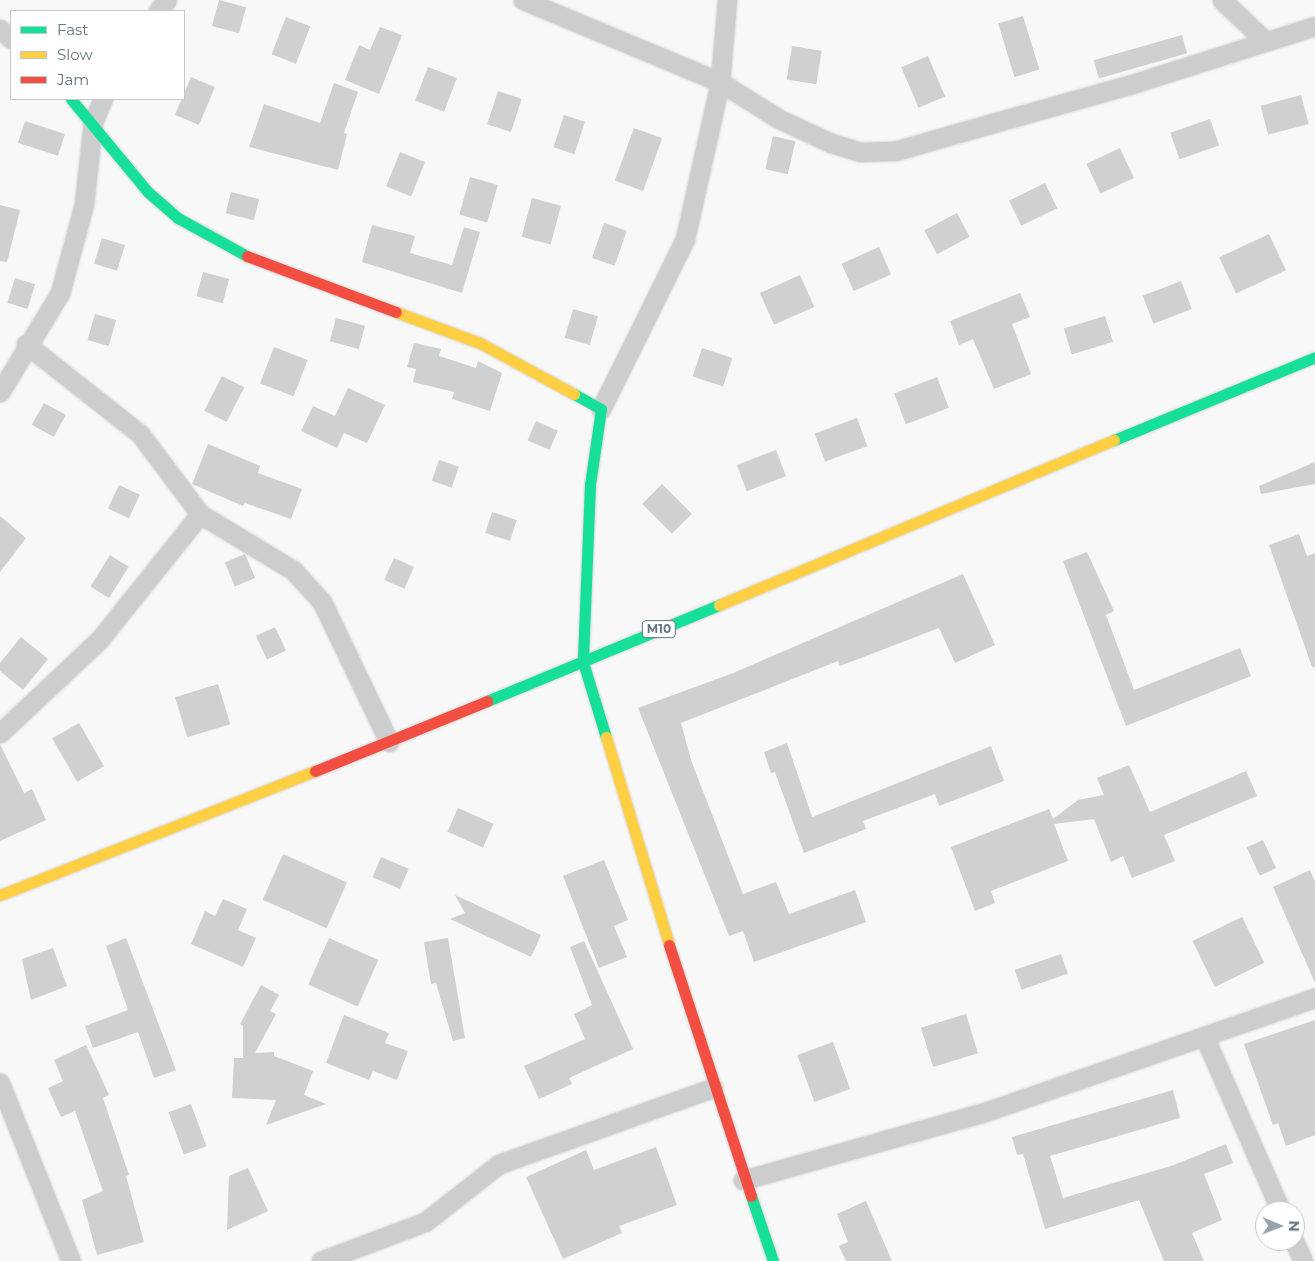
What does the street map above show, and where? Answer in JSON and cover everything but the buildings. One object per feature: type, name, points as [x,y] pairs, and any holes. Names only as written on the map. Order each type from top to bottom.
[{"type":"street","points":[[159,10],[167,0]]},
{"type":"street","points":[[523,0],[720,82],[779,120],[831,143],[861,152],[895,151],[1129,85],[1264,40],[1315,26]]},
{"type":"street","points":[[727,0],[720,82],[686,239],[601,409],[590,484],[583,662],[713,1088],[743,1180],[773,1261]]},
{"type":"street","points":[[1222,0],[1264,40]]},
{"type":"street","points":[[0,29],[10,38]]},
{"type":"street","points":[[72,100],[93,122],[148,192],[178,218],[249,257],[480,343],[601,409]]},
{"type":"street","points":[[0,392],[26,344],[60,293],[84,204],[93,122],[103,100]]},
{"type":"street","points":[[26,344],[140,434],[200,514],[293,570],[322,602],[389,742]]},
{"type":"street","name":"M10","points":[[0,895],[389,742],[1315,357]]},
{"type":"street","points":[[0,734],[100,639],[200,514]]},
{"type":"street","points":[[743,1180],[982,1113],[1206,1038],[1315,998]]},
{"type":"street","points":[[1206,1038],[1277,1201]]},
{"type":"street","points":[[0,1083],[71,1261]]},
{"type":"street","points":[[321,1261],[425,1222],[499,1164],[713,1088]]},
{"type":"traffic: fast","points":[[72,100],[148,192],[178,218],[247,256]]},
{"type":"traffic: fast","points":[[1114,440],[1315,357]]},
{"type":"traffic: fast","points":[[574,394],[601,409],[590,484],[583,662],[606,737]]},
{"type":"traffic: fast","points":[[487,701],[719,605]]},
{"type":"traffic: fast","points":[[751,1196],[773,1261]]},
{"type":"traffic: slow","points":[[396,312],[480,343],[574,394]]},
{"type":"traffic: slow","points":[[719,605],[1114,440]]},
{"type":"traffic: slow","points":[[606,737],[669,945]]},
{"type":"traffic: slow","points":[[0,895],[315,771]]},
{"type":"traffic: jam","points":[[247,256],[396,312]]},
{"type":"traffic: jam","points":[[315,771],[487,701]]},
{"type":"traffic: jam","points":[[669,945],[751,1196]]}]
